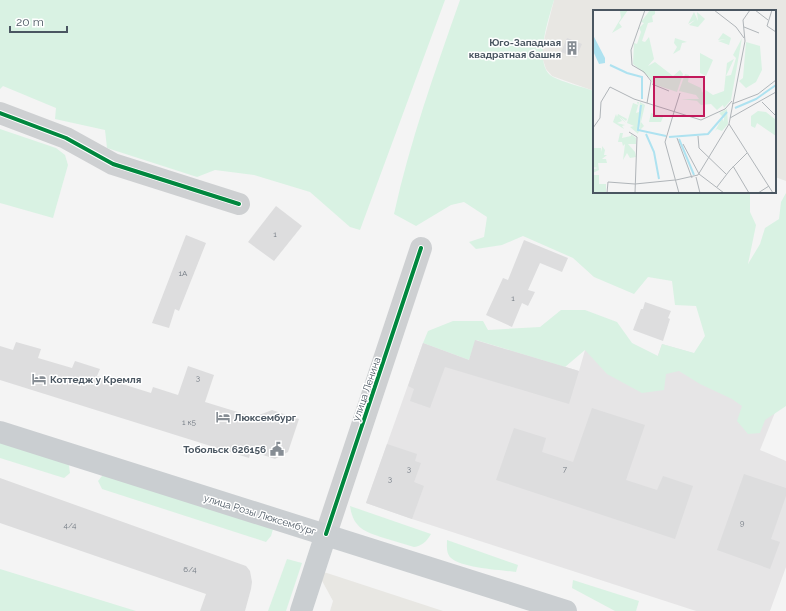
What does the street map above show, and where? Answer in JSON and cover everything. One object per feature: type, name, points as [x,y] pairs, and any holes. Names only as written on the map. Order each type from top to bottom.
[{"type":"main road","name":"улица Розы Люксембург","points":[[0,432],[566,611]]},
{"type":"main road","name":"улица Ленина","points":[[301,611],[326,534]]},
{"type":"street","points":[[0,113],[66,138],[113,164],[239,204]]},
{"type":"street","name":"улица Ленина","points":[[326,534],[421,248]]},
{"type":"shaded area","points":[[554,0],[786,0],[786,181],[776,177],[776,10],[593,10],[593,91],[552,76],[546,69],[543,60],[542,48]]},
{"type":"shaded area","points":[[475,340],[579,371],[585,350],[652,372],[662,344],[786,380],[786,385],[760,450],[786,461],[786,567],[770,611],[696,611],[366,503],[423,343],[469,360]]},
{"type":"shaded area","points":[[322,572],[443,611],[330,611],[333,601],[320,577]]},
{"type":"green space","points":[[0,0],[445,0],[360,230],[350,227],[310,192],[254,175],[215,170],[197,177],[107,148],[105,130],[55,119],[56,108],[3,86],[0,89]]},
{"type":"green space","points":[[460,0],[554,0],[544,41],[544,62],[547,71],[553,77],[593,91],[593,193],[750,193],[750,212],[756,225],[748,264],[760,244],[765,228],[779,219],[781,202],[786,193],[786,406],[765,420],[760,433],[748,434],[737,421],[742,406],[732,399],[700,384],[679,371],[666,374],[664,390],[642,393],[607,374],[585,350],[565,367],[476,340],[469,360],[423,343],[428,331],[453,321],[483,321],[488,330],[540,327],[561,310],[585,310],[617,322],[632,343],[658,356],[662,344],[694,353],[705,336],[696,306],[675,305],[672,281],[648,277],[634,294],[594,277],[573,258],[523,236],[502,245],[476,249],[469,242],[484,237],[487,217],[464,202],[451,205],[416,226],[394,214],[415,133]]},
{"type":"green space","points":[[0,129],[56,148],[65,155],[68,165],[53,218],[0,203]]},
{"type":"green space","points":[[0,439],[68,459],[70,473],[64,478],[0,458]]},
{"type":"green space","points":[[106,471],[273,529],[271,536],[266,542],[102,489],[98,481]]},
{"type":"green space","points":[[350,506],[431,534],[424,543],[414,547],[377,536],[361,528],[357,524]]},
{"type":"green space","points":[[447,540],[518,565],[516,572],[472,566],[456,561],[448,554]]},
{"type":"green space","points":[[287,559],[302,563],[286,611],[268,611]]},
{"type":"green space","points":[[0,569],[136,611],[0,611]]},
{"type":"green space","points":[[573,580],[639,601],[636,611],[615,611],[572,588]]},
{"type":"building","name":"Юго-Западная квадратная башня","points":[[567,38],[582,44],[576,58],[561,52]]},
{"type":"building","points":[[276,206],[302,226],[274,261],[248,242]]},
{"type":"building","points":[[186,235],[206,243],[179,311],[175,309],[169,328],[152,323]]},
{"type":"building","points":[[524,240],[568,258],[562,272],[540,263],[528,290],[535,292],[528,306],[522,303],[512,327],[486,315],[503,278],[508,280]]},
{"type":"building","points":[[645,302],[671,311],[663,341],[633,330]]},
{"type":"building","points":[[475,340],[579,371],[569,404],[445,367],[430,408],[410,401],[414,389],[408,386],[423,343],[469,360]]},
{"type":"building","points":[[16,342],[41,349],[38,358],[72,368],[75,361],[100,369],[97,376],[151,393],[153,387],[178,395],[188,366],[214,375],[205,402],[254,417],[272,410],[299,419],[288,452],[275,459],[251,451],[249,458],[0,380],[0,346],[13,350]]},
{"type":"building","points":[[592,408],[645,425],[626,480],[657,490],[663,476],[693,486],[675,539],[496,480],[514,428],[546,438],[542,452],[573,462]]},
{"type":"building","points":[[387,444],[417,454],[415,461],[421,463],[414,482],[424,486],[412,519],[366,503]]},
{"type":"building","points":[[744,474],[786,488],[786,496],[771,539],[780,542],[770,569],[717,550]]},
{"type":"building","points":[[0,478],[246,566],[250,571],[252,582],[245,611],[200,611],[206,594],[0,523]]},
{"type":"cycle path","points":[[0,113],[66,138],[113,164],[239,204]]},
{"type":"cycle path","points":[[326,534],[421,248]]},
{"type":"place","name":"Юго-Западная квадратная башня","points":[[572,48]]},
{"type":"place","name":"Коттедж у Кремля","points":[[39,379]]},
{"type":"place","name":"Люксембург","points":[[223,417]]},
{"type":"place","name":"Тобольск 626156","points":[[277,449]]}]
